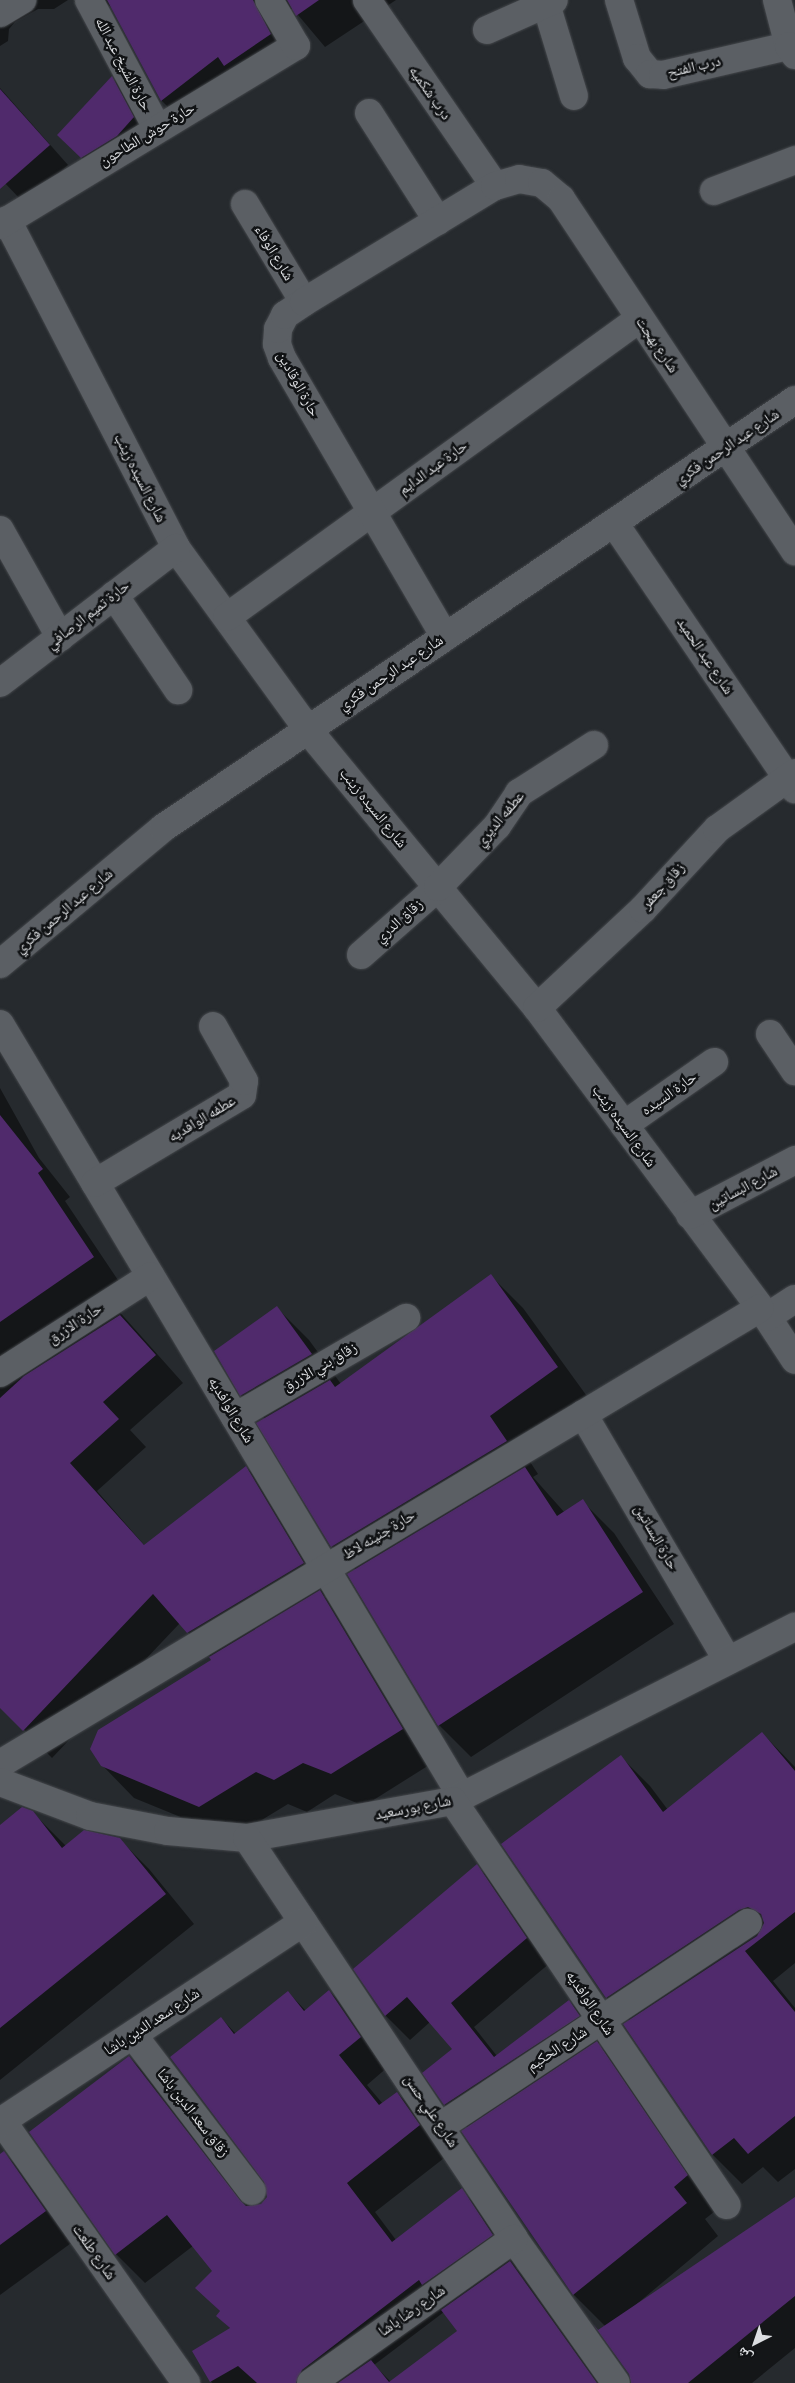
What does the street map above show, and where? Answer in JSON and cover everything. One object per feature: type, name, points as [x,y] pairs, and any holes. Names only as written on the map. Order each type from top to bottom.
[{"type":"street","points":[[0,13],[22,0]]},
{"type":"street","name":"حارة الشيخ عبد الله","points":[[89,0],[157,128]]},
{"type":"street","name":"حارة حوش الطاحون","points":[[3,222],[296,46],[270,0]]},
{"type":"street","name":"درب شكميه","points":[[366,0],[495,186]]},
{"type":"street","name":"درب الفتح","points":[[619,0],[637,58],[650,74],[663,75],[792,50]]},
{"type":"street","points":[[777,0],[792,50]]},
{"type":"street","points":[[487,30],[550,2],[574,96]]},
{"type":"street","points":[[369,113],[438,221]]},
{"type":"street","points":[[714,191],[795,160]]},
{"type":"street","name":"شارع بهجت","points":[[495,186],[519,179],[542,183],[561,199],[639,319],[792,540]]},
{"type":"street","name":"حارة الوقادين","points":[[445,637],[277,344],[278,328],[285,315],[304,302],[495,186]]},
{"type":"street","name":"شارع الوفاء","points":[[245,204],[304,302]]},
{"type":"street","name":"شارع السيده زينب","points":[[3,222],[176,548],[308,730],[537,1008],[763,1313],[795,1360]]},
{"type":"street","name":"حارة عبد الدايم","points":[[227,617],[639,319]]},
{"type":"street","name":"شارع عبد الرحمن فكري","points":[[0,964],[163,828],[795,400]]},
{"type":"street","name":"شارع عبد الحميد","points":[[614,523],[793,780]]},
{"type":"street","points":[[0,530],[60,638]]},
{"type":"street","name":"حارة تميم الرصافي","points":[[0,683],[176,548]]},
{"type":"street","points":[[114,595],[178,690]]},
{"type":"street","name":"عطفه الديري","points":[[438,887],[497,826],[520,793],[534,780],[594,744]]},
{"type":"street","name":"زقاق جعفر","points":[[537,1008],[642,909],[717,829],[793,780]]},
{"type":"street","name":"زقاق الدري","points":[[361,954],[438,887]]},
{"type":"street","name":"شارع الوافديه","points":[[0,1024],[325,1568],[457,1799],[602,2020],[727,2205]]},
{"type":"street","name":"عطفه الوافديه","points":[[95,1183],[242,1095],[244,1081],[213,1026]]},
{"type":"street","points":[[770,1034],[795,1071]]},
{"type":"street","name":"حارة السيده","points":[[624,1125],[714,1062]]},
{"type":"street","name":"شارع البساتين","points":[[690,1215],[795,1160]]},
{"type":"street","name":"حارة الازرق","points":[[0,1373],[151,1276]]},
{"type":"street","name":"حارة جنينه لاظ","points":[[0,1764],[584,1414],[763,1313],[795,1299]]},
{"type":"street","name":"زقاق بني الازرق","points":[[235,1417],[406,1318]]},
{"type":"street","name":"حارة البساتين","points":[[584,1414],[728,1661]]},
{"type":"street","name":"شارع بورسعيد","points":[[0,1782],[90,1816],[168,1832],[247,1838],[457,1799],[795,1627]]},
{"type":"street","name":"شارع علي حسن","points":[[247,1838],[441,2126],[514,2239],[616,2383]]},
{"type":"street","name":"شارع سعد الدين باشا","points":[[1,2122],[303,1922]]},
{"type":"street","name":"شارع الحكيم","points":[[441,2126],[748,1923]]},
{"type":"street","name":"زقاق سعد الدين باشا","points":[[133,2035],[252,2190]]},
{"type":"street","name":"شارع طلعت","points":[[1,2122],[186,2383]]},
{"type":"street","name":"شارع رضا باشا","points":[[311,2383],[514,2239]]},
{"type":"building","points":[[107,0],[253,0],[271,34],[224,66],[218,57],[161,101]]},
{"type":"building","points":[[287,0],[319,0],[296,16]]},
{"type":"building","points":[[112,76],[134,117],[117,136],[81,158],[57,135]]},
{"type":"building","points":[[0,89],[50,145],[0,189]]},
{"type":"building","points":[[0,1115],[43,1169],[38,1173],[94,1257],[0,1322]]},
{"type":"building","points":[[491,1274],[558,1367],[490,1416],[507,1441],[331,1547],[256,1423],[330,1380],[335,1387]]},
{"type":"building","points":[[277,1306],[312,1354],[240,1396],[214,1351]]},
{"type":"building","points":[[120,1315],[156,1355],[103,1402],[119,1419],[70,1463],[144,1545],[246,1466],[304,1563],[187,1633],[153,1594],[23,1731],[0,1708],[0,1398],[24,1376]]},
{"type":"building","points":[[525,1467],[557,1516],[583,1499],[643,1592],[438,1726],[347,1574]]},
{"type":"building","points":[[320,1590],[403,1729],[331,1774],[303,1763],[274,1780],[256,1772],[199,1807],[101,1766],[90,1749],[98,1730],[211,1660],[209,1657]]},
{"type":"building","points":[[762,1732],[795,1771],[795,1912],[745,1951],[795,2012],[795,2116],[748,2154],[734,2138],[712,2155],[623,2024],[757,1936],[764,1923],[761,1914],[748,1907],[739,1910],[606,1998],[501,1844],[621,1755],[663,1812]]},
{"type":"building","points":[[22,1807],[33,1811],[62,1848],[84,1830],[120,1838],[166,1894],[0,2028],[0,1825]]},
{"type":"building","points":[[477,1864],[527,1938],[451,2003],[494,2057],[569,2000],[580,2016],[444,2105],[422,2073],[452,2049],[407,1997],[385,2016],[353,1969]]},
{"type":"building","points":[[329,1990],[361,2037],[339,2055],[379,2105],[397,2092],[420,2125],[347,2183],[392,2242],[462,2188],[493,2235],[422,2285],[419,2280],[302,2370],[296,2383],[257,2383],[238,2366],[210,2382],[192,2351],[230,2328],[216,2316],[220,2311],[195,2288],[212,2271],[167,2215],[115,2255],[29,2132],[129,2056],[240,2200],[246,2206],[261,2204],[267,2197],[264,2182],[170,2057],[221,2017],[234,2034],[288,1991],[304,2011]]},
{"type":"building","points":[[597,2041],[688,2175],[674,2187],[687,2203],[573,2295],[461,2131]]},
{"type":"building","points":[[4,2151],[46,2211],[0,2245],[0,2154]]},
{"type":"building","points":[[795,2197],[795,2296],[688,2383],[631,2383],[629,2374],[593,2324],[598,2330]]},
{"type":"building","points":[[510,2261],[597,2383],[338,2383],[371,2360],[389,2382],[457,2331],[441,2310]]}]
